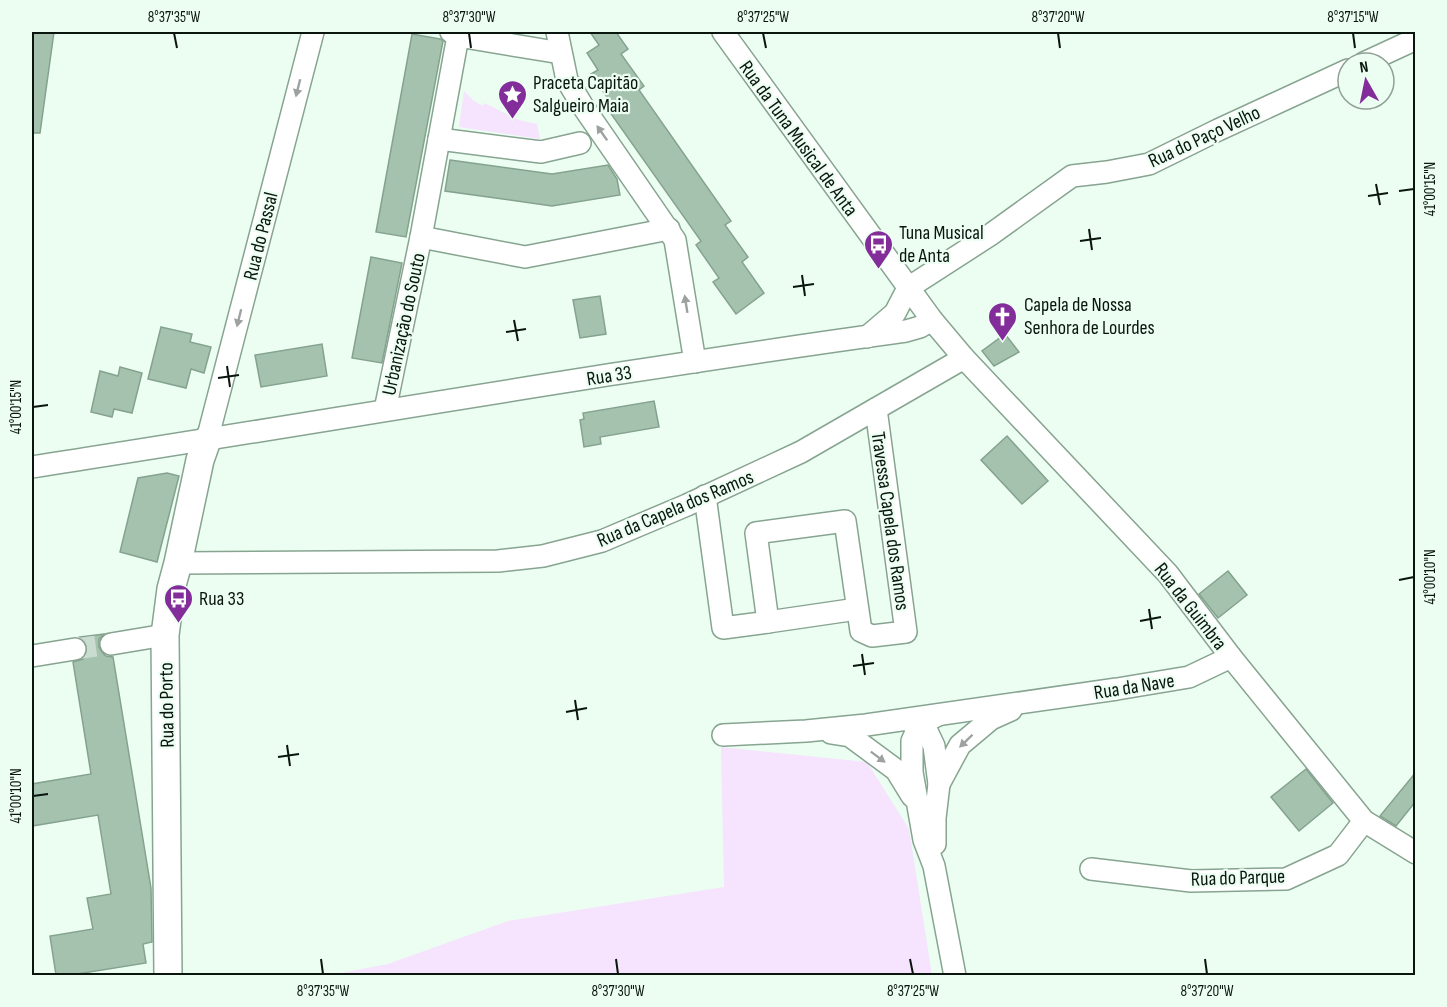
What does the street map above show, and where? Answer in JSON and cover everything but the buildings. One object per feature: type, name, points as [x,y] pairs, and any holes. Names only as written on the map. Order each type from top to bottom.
[{"type":"main road","name":"Rua do Porto","points":[[168,975],[165,635],[171,589],[200,460],[207,440]]},
{"type":"street","name":"Rua do Passal","points":[[207,440],[312,32]]},
{"type":"street","points":[[557,32],[567,80],[675,240],[695,362]]},
{"type":"street","name":"Rua da Tuna Musical de Anta","points":[[723,32],[908,288],[964,358]]},
{"type":"street","name":"Urbanização do Souto","points":[[386,410],[439,139],[454,34],[561,53]]},
{"type":"street","points":[[1390,51],[1416,39]]},
{"type":"street","name":"Rua do Paço Velho","points":[[908,288],[990,235],[1072,176],[1149,164],[1336,76]]},
{"type":"street","points":[[439,139],[542,152],[580,143]]},
{"type":"street","name":"Urbanização do Souto","points":[[421,237],[525,257],[669,229]]},
{"type":"street","points":[[867,337],[895,313],[908,288]]},
{"type":"street","name":"Rua 33","points":[[32,466],[906,331],[932,320]]},
{"type":"street","name":"Rua da Capela dos Ramos","points":[[178,563],[486,562],[543,556],[603,542],[801,452],[964,358]]},
{"type":"street","name":"Rua da Guimbra","points":[[964,358],[1168,574],[1231,657],[1364,821],[1416,853]]},
{"type":"street","name":"Travessa Capela dos Ramos","points":[[857,609],[861,631],[872,636],[906,632],[876,410]]},
{"type":"street","points":[[705,496],[723,628],[768,622],[857,609],[845,521],[756,533],[768,622]]},
{"type":"street","points":[[111,644],[165,635]]},
{"type":"street","points":[[32,656],[75,649]]},
{"type":"street","name":"Rua da Nave","points":[[723,735],[806,731],[920,719],[1117,689],[1189,677],[1231,657]]},
{"type":"street","name":"Rua da Nave","points":[[939,783],[960,745],[968,738],[991,719],[1034,701]]},
{"type":"street","name":"Rua da Nave","points":[[920,719],[934,746],[939,783],[935,818],[934,866]]},
{"type":"street","name":"Rua da Nave","points":[[920,719],[912,741],[912,772],[924,840],[934,866],[955,975]]},
{"type":"street","name":"Rua da Nave","points":[[806,731],[850,736],[896,770],[911,793],[919,813]]},
{"type":"street","name":"Rua do Parque","points":[[1091,870],[1191,881],[1286,879],[1338,855],[1364,821]]},
{"type":"shaded area","points":[[464,91],[483,106],[484,103],[519,120],[537,124],[540,139],[459,127]]},
{"type":"shaded area","points":[[721,747],[867,762],[909,829],[932,975],[325,976],[388,964],[508,921],[724,887]]},
{"type":"tunnel","points":[[75,649],[111,644]]},
{"type":"place","name":"Praceta Capitão Salgueiro Maia","points":[[512,120]]},
{"type":"place","name":"Tuna Musical de Anta","points":[[878,270]]},
{"type":"place","name":"Capela de Nossa Senhora de Lourdes","points":[[1003,342]]},
{"type":"place","name":"Rua 33","points":[[178,624]]}]
